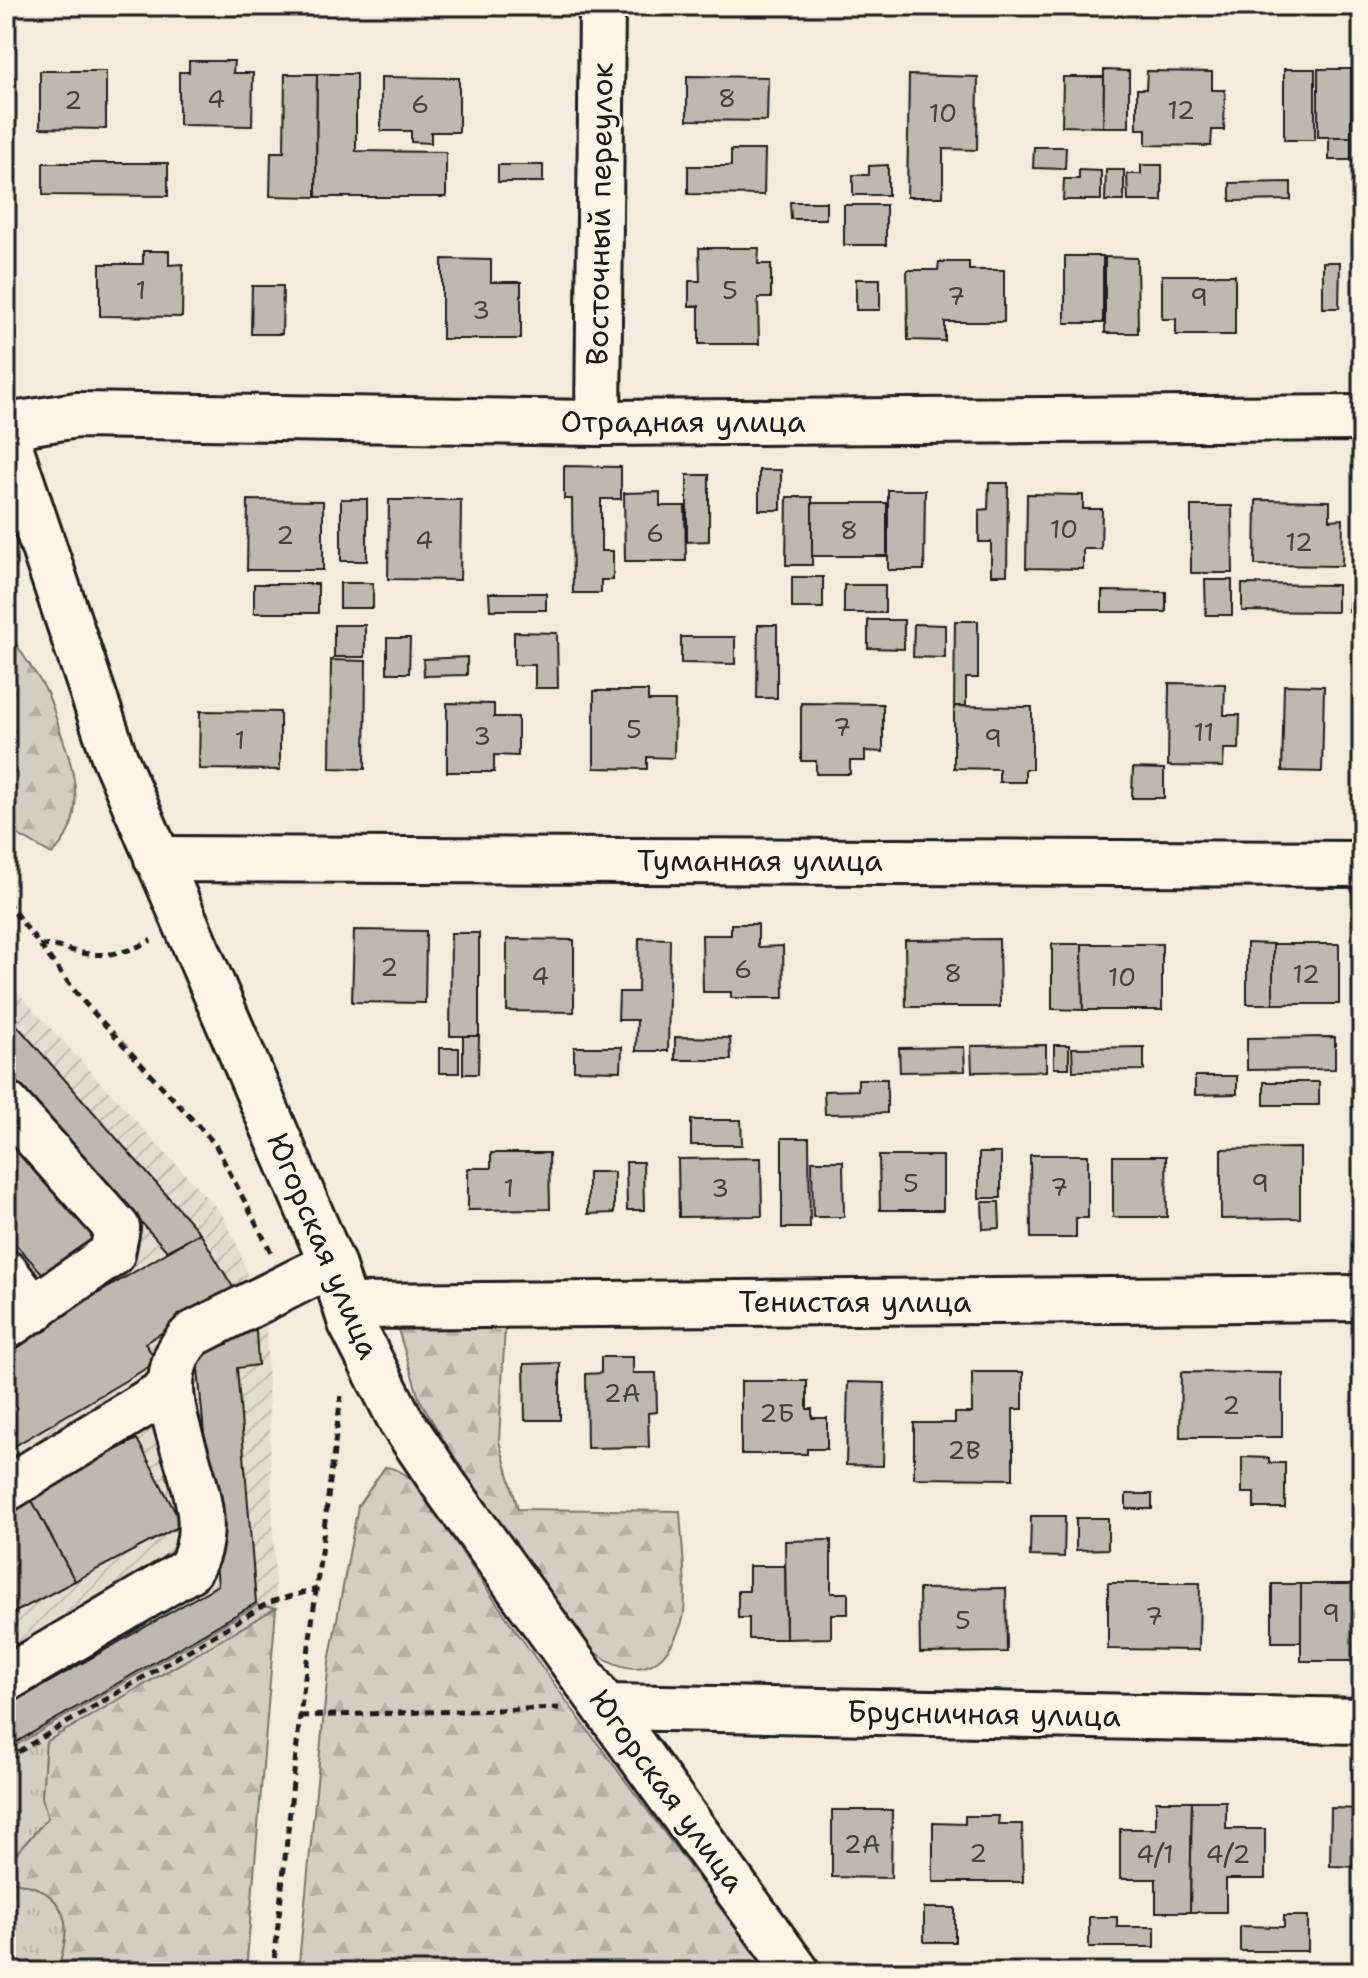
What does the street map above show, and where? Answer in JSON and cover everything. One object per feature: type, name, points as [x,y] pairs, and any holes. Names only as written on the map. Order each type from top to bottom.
[{"type":"street","name":"Восточный переулок","points":[[598,423],[602,6]]},
{"type":"street","name":"Отрадная улица","points":[[6,426],[77,415],[598,423],[1362,418]]},
{"type":"street","name":"Югорская улица","points":[[6,435],[114,756],[332,1264],[351,1323],[401,1421],[797,1972]]},
{"type":"street","name":"Туманная улица","points":[[157,859],[1362,864]]},
{"type":"street","points":[[6,1104],[117,1228],[112,1254],[20,1319],[6,1273]]},
{"type":"street","points":[[6,1679],[177,1578],[196,1558],[201,1535],[199,1503],[169,1389],[172,1365],[180,1347],[193,1334],[332,1264]]},
{"type":"street","name":"Тенистая улица","points":[[348,1306],[1362,1298]]},
{"type":"street","points":[[6,1489],[169,1389]]},
{"type":"street","name":"Брусничная улица","points":[[607,1707],[1362,1721]]},
{"type":"path","points":[[6,901],[81,999],[215,1144],[261,1228],[285,1286]]},
{"type":"path","points":[[40,946],[51,945],[82,953],[132,951],[163,932],[178,901]]},
{"type":"path","points":[[273,1972],[300,1716],[343,1386]]},
{"type":"path","points":[[6,1759],[270,1602],[317,1589]]},
{"type":"path","points":[[300,1716],[607,1707]]},
{"type":"shaded area","points":[[6,980],[221,1213],[236,1242],[266,1326],[276,1608],[6,1765]]},
{"type":"green space","points":[[6,623],[49,696],[74,777],[75,810],[71,825],[52,854],[6,828]]},
{"type":"green space","points":[[397,1326],[505,1326],[499,1441],[518,1509],[680,1511],[684,1613],[675,1639],[657,1661],[635,1668],[622,1666],[593,1651],[521,1564],[482,1507],[419,1398]]},
{"type":"green space","points":[[385,1467],[398,1470],[410,1478],[431,1501],[463,1554],[537,1660],[768,1972],[298,1972],[329,1662],[358,1506]]},
{"type":"green space","points":[[257,1605],[276,1608],[46,1742],[42,1797],[48,1818],[6,1865],[6,1751]]},
{"type":"green space","points":[[276,1608],[246,1972],[57,1972],[64,1949],[66,1926],[59,1906],[41,1890],[6,1878],[6,1865],[48,1818],[42,1797],[46,1742]]},
{"type":"green space","points":[[6,1878],[41,1890],[59,1906],[66,1926],[64,1949],[57,1972],[6,1972]]},
{"type":"building","points":[[189,61],[234,61],[233,73],[253,73],[252,126],[179,125],[179,72],[189,72]]},
{"type":"building","points":[[1284,69],[1315,69],[1315,140],[1284,140]]},
{"type":"building","points":[[1318,69],[1351,69],[1351,137],[1318,137]]},
{"type":"building","points":[[1104,70],[1129,71],[1129,127],[1103,127]]},
{"type":"building","points":[[40,71],[106,71],[106,129],[40,128]]},
{"type":"building","points":[[1147,71],[1212,72],[1212,90],[1225,90],[1224,130],[1212,130],[1211,146],[1146,145],[1146,129],[1137,129],[1137,89],[1146,89]]},
{"type":"building","points":[[285,74],[317,74],[316,197],[270,196],[271,152],[284,152]]},
{"type":"building","points":[[317,74],[356,74],[356,151],[446,152],[446,197],[316,197]]},
{"type":"building","points":[[909,75],[978,77],[977,150],[943,149],[943,197],[907,197]]},
{"type":"building","points":[[687,76],[768,77],[767,121],[687,120]]},
{"type":"building","points":[[381,77],[459,78],[459,132],[431,132],[431,143],[411,142],[411,131],[381,131]]},
{"type":"building","points":[[1063,77],[1104,77],[1103,127],[1062,126]]},
{"type":"building","points":[[1329,137],[1351,137],[1351,160],[1329,160]]},
{"type":"building","points":[[1034,147],[1066,147],[1065,169],[1033,168]]},
{"type":"building","points":[[731,150],[765,150],[764,195],[688,194],[688,166],[731,166]]},
{"type":"building","points":[[43,163],[168,163],[168,196],[43,195]]},
{"type":"building","points":[[498,165],[543,165],[543,182],[498,182]]},
{"type":"building","points":[[888,165],[888,195],[853,195],[853,175],[869,175],[869,166]]},
{"type":"building","points":[[1141,165],[1162,165],[1162,201],[1128,201],[1127,174],[1141,174]]},
{"type":"building","points":[[1079,170],[1101,171],[1101,200],[1063,200],[1064,179],[1079,179]]},
{"type":"building","points":[[1106,170],[1124,170],[1124,201],[1105,201]]},
{"type":"building","points":[[1291,182],[1291,200],[1230,201],[1230,183]]},
{"type":"building","points":[[790,202],[826,202],[826,219],[791,219]]},
{"type":"building","points":[[844,205],[886,205],[886,245],[844,245]]},
{"type":"building","points":[[699,248],[759,248],[758,264],[771,264],[771,298],[758,298],[759,344],[699,344],[699,306],[689,306],[689,281],[700,281]]},
{"type":"building","points":[[143,251],[169,251],[169,265],[183,264],[182,317],[100,316],[100,264],[143,264]]},
{"type":"building","points":[[1065,256],[1103,256],[1103,323],[1065,323]]},
{"type":"building","points":[[1105,257],[1137,258],[1138,333],[1105,333]]},
{"type":"building","points":[[442,259],[491,260],[491,282],[521,282],[521,339],[442,339]]},
{"type":"building","points":[[939,262],[969,262],[969,270],[1004,270],[1004,322],[945,322],[945,341],[908,340],[907,270],[938,270]]},
{"type":"building","points":[[1323,262],[1340,262],[1339,308],[1323,308]]},
{"type":"building","points":[[1162,275],[1235,275],[1235,335],[1176,335],[1176,319],[1162,319]]},
{"type":"building","points":[[856,279],[880,279],[880,310],[856,310]]},
{"type":"building","points":[[252,286],[283,286],[282,334],[251,334]]},
{"type":"building","points":[[564,466],[621,467],[621,499],[601,499],[601,551],[613,551],[613,580],[601,580],[601,593],[573,593],[572,499],[564,499]]},
{"type":"building","points":[[759,470],[781,470],[781,510],[759,510]]},
{"type":"building","points":[[687,475],[709,475],[709,541],[687,542]]},
{"type":"building","points":[[989,483],[1008,483],[1007,575],[991,575],[991,542],[979,542],[979,510],[988,509]]},
{"type":"building","points":[[888,490],[925,490],[924,570],[888,570]]},
{"type":"building","points":[[660,492],[660,506],[685,506],[686,561],[625,561],[624,493]]},
{"type":"building","points":[[1027,494],[1083,495],[1083,509],[1102,509],[1101,549],[1083,549],[1083,569],[1026,568]]},
{"type":"building","points":[[787,497],[812,497],[812,565],[786,565]]},
{"type":"building","points":[[341,499],[367,499],[367,561],[341,561]]},
{"type":"building","points":[[248,500],[323,501],[323,570],[247,570]]},
{"type":"building","points":[[389,500],[461,500],[460,580],[388,579]]},
{"type":"building","points":[[1256,500],[1330,501],[1330,520],[1343,519],[1342,566],[1255,565]]},
{"type":"building","points":[[812,503],[887,503],[887,556],[812,556]]},
{"type":"building","points":[[1191,506],[1232,506],[1233,573],[1191,573]]},
{"type":"building","points":[[792,577],[823,577],[823,608],[792,608]]},
{"type":"building","points":[[1205,580],[1232,580],[1232,615],[1206,615]]},
{"type":"building","points":[[340,583],[373,583],[373,608],[340,608]]},
{"type":"building","points":[[254,584],[318,584],[318,613],[254,613]]},
{"type":"building","points":[[1242,584],[1337,585],[1337,612],[1242,611]]},
{"type":"building","points":[[844,585],[885,585],[885,613],[844,613]]},
{"type":"building","points":[[1102,591],[1166,592],[1166,612],[1102,612]]},
{"type":"building","points":[[1350,591],[1362,591],[1362,611],[1349,611]]},
{"type":"building","points":[[489,593],[546,593],[546,610],[490,610]]},
{"type":"building","points":[[868,620],[904,620],[904,649],[868,648]]},
{"type":"building","points":[[955,621],[978,621],[978,678],[966,678],[966,706],[954,706]]},
{"type":"building","points":[[1355,622],[1362,622],[1362,651],[1355,651]]},
{"type":"building","points":[[914,624],[945,625],[945,658],[913,657]]},
{"type":"building","points":[[334,625],[365,625],[365,657],[334,657]]},
{"type":"building","points":[[758,625],[777,625],[777,698],[757,698]]},
{"type":"building","points":[[514,632],[557,633],[558,688],[535,688],[535,665],[514,665]]},
{"type":"building","points":[[681,637],[735,637],[735,664],[681,663]]},
{"type":"building","points":[[387,638],[410,638],[409,673],[387,673]]},
{"type":"building","points":[[467,657],[467,675],[424,676],[423,659]]},
{"type":"building","points":[[331,660],[366,661],[365,769],[330,768]]},
{"type":"building","points":[[1169,683],[1225,684],[1224,715],[1240,715],[1239,749],[1224,749],[1223,767],[1168,766]]},
{"type":"building","points":[[1284,685],[1324,686],[1322,772],[1282,771]]},
{"type":"building","points":[[594,691],[648,691],[648,701],[675,701],[674,758],[647,757],[647,769],[594,768]]},
{"type":"building","points":[[447,703],[494,704],[494,717],[518,717],[518,756],[494,755],[494,772],[447,772]]},
{"type":"building","points":[[801,703],[883,704],[883,752],[865,751],[865,761],[850,761],[850,774],[816,774],[816,761],[801,761]]},
{"type":"building","points":[[954,706],[1032,707],[1032,769],[1025,769],[1025,782],[999,782],[999,769],[954,768]]},
{"type":"building","points":[[200,711],[280,712],[280,770],[199,769]]},
{"type":"building","points":[[1133,768],[1164,769],[1164,798],[1132,798]]},
{"type":"building","points":[[731,924],[758,924],[758,947],[783,946],[784,998],[731,998],[731,992],[703,992],[702,935],[731,935]]},
{"type":"building","points":[[354,930],[426,931],[425,1003],[352,1002]]},
{"type":"building","points":[[451,933],[479,933],[479,1036],[450,1036]]},
{"type":"building","points":[[639,938],[670,939],[668,1051],[636,1051],[637,1020],[618,1020],[619,992],[638,992]]},
{"type":"building","points":[[507,939],[574,940],[574,1012],[507,1011]]},
{"type":"building","points":[[999,939],[1000,1007],[906,1007],[905,940]]},
{"type":"building","points":[[1247,943],[1273,944],[1273,1004],[1247,1004]]},
{"type":"building","points":[[1052,944],[1082,944],[1083,1010],[1052,1009]]},
{"type":"building","points":[[1082,944],[1162,944],[1162,1010],[1083,1010]]},
{"type":"building","points":[[1273,944],[1339,944],[1339,1004],[1273,1004]]},
{"type":"building","points":[[6,1013],[200,1233],[167,1251],[6,1071]]},
{"type":"building","points":[[463,1036],[479,1036],[478,1074],[463,1074]]},
{"type":"building","points":[[675,1037],[730,1038],[731,1060],[675,1060]]},
{"type":"building","points":[[1335,1037],[1335,1069],[1247,1070],[1247,1038]]},
{"type":"building","points":[[1046,1045],[1046,1071],[972,1072],[971,1046]]},
{"type":"building","points":[[1054,1045],[1069,1045],[1069,1068],[1054,1068]]},
{"type":"building","points":[[574,1047],[622,1047],[621,1071],[574,1070]]},
{"type":"building","points":[[964,1047],[965,1071],[900,1072],[899,1048]]},
{"type":"building","points":[[1144,1047],[1144,1070],[1073,1071],[1072,1048]]},
{"type":"building","points":[[439,1048],[459,1048],[459,1073],[439,1073]]},
{"type":"building","points":[[1195,1076],[1237,1076],[1237,1094],[1195,1095]]},
{"type":"building","points":[[858,1079],[887,1079],[887,1113],[825,1114],[824,1091],[858,1090]]},
{"type":"building","points":[[1264,1082],[1319,1082],[1319,1105],[1264,1105]]},
{"type":"building","points":[[691,1120],[741,1120],[742,1145],[691,1145]]},
{"type":"building","points":[[6,1136],[100,1240],[52,1284],[6,1234]]},
{"type":"building","points":[[782,1138],[809,1138],[810,1228],[782,1228]]},
{"type":"building","points":[[1300,1148],[1300,1218],[1221,1219],[1221,1149]]},
{"type":"building","points":[[491,1153],[549,1153],[550,1209],[468,1210],[468,1168],[491,1168]]},
{"type":"building","points":[[979,1153],[1001,1153],[1001,1198],[979,1198]]},
{"type":"building","points":[[1030,1155],[1088,1155],[1088,1218],[1076,1218],[1076,1238],[1031,1238]]},
{"type":"building","points":[[879,1156],[943,1156],[943,1210],[880,1210]]},
{"type":"building","points":[[1113,1156],[1166,1156],[1167,1217],[1113,1217]]},
{"type":"building","points":[[761,1158],[762,1216],[679,1217],[678,1159]]},
{"type":"building","points":[[812,1161],[843,1161],[844,1217],[813,1217]]},
{"type":"building","points":[[626,1162],[643,1162],[644,1210],[627,1210]]},
{"type":"building","points":[[588,1172],[614,1172],[614,1213],[588,1214]]},
{"type":"building","points":[[982,1202],[999,1202],[1000,1228],[983,1229]]},
{"type":"building","points":[[200,1233],[234,1289],[145,1343],[157,1362],[6,1451],[6,1348]]},
{"type":"building","points":[[256,1331],[258,1365],[237,1368],[256,1603],[6,1748],[6,1707],[218,1585],[196,1347],[228,1344],[228,1332]]},
{"type":"building","points":[[601,1357],[633,1357],[633,1373],[656,1373],[657,1412],[648,1413],[649,1447],[587,1448],[586,1374],[601,1373]]},
{"type":"building","points":[[560,1363],[560,1420],[525,1420],[524,1364]]},
{"type":"building","points":[[972,1372],[1023,1372],[1023,1409],[1013,1409],[1013,1479],[914,1478],[914,1423],[955,1423],[955,1413],[972,1413]]},
{"type":"building","points":[[1181,1372],[1282,1373],[1282,1437],[1180,1437]]},
{"type":"building","points":[[741,1381],[807,1381],[807,1409],[812,1409],[812,1418],[827,1418],[827,1449],[807,1449],[807,1454],[741,1454]]},
{"type":"building","points":[[848,1382],[885,1383],[883,1466],[846,1465]]},
{"type":"building","points":[[137,1439],[182,1525],[75,1581],[29,1495]]},
{"type":"building","points":[[1242,1457],[1269,1458],[1269,1463],[1285,1463],[1285,1508],[1254,1508],[1254,1493],[1242,1493]]},
{"type":"building","points":[[1126,1494],[1152,1494],[1152,1509],[1126,1509]]},
{"type":"building","points":[[29,1495],[75,1581],[6,1617],[6,1507]]},
{"type":"building","points":[[1031,1516],[1065,1516],[1064,1557],[1030,1556]]},
{"type":"building","points":[[1076,1518],[1108,1518],[1108,1549],[1076,1550]]},
{"type":"building","points":[[831,1540],[831,1593],[848,1593],[848,1614],[831,1614],[831,1638],[786,1639],[785,1541]]},
{"type":"building","points":[[749,1566],[785,1566],[786,1639],[749,1639],[749,1618],[738,1618],[738,1591],[749,1591]]},
{"type":"building","points":[[1108,1583],[1200,1583],[1199,1650],[1108,1649]]},
{"type":"building","points":[[1272,1584],[1301,1584],[1301,1642],[1272,1642]]},
{"type":"building","points":[[1301,1584],[1362,1584],[1362,1661],[1301,1661]]},
{"type":"building","points":[[1006,1588],[1007,1652],[920,1653],[919,1589]]},
{"type":"building","points":[[1156,1801],[1192,1801],[1190,1912],[1156,1912],[1156,1879],[1120,1879],[1120,1829],[1156,1829]]},
{"type":"building","points":[[1192,1801],[1226,1801],[1226,1829],[1265,1829],[1265,1879],[1226,1879],[1226,1912],[1190,1912]]},
{"type":"building","points":[[1331,1808],[1362,1809],[1362,1867],[1330,1866]]},
{"type":"building","points":[[832,1810],[892,1810],[891,1878],[832,1877]]},
{"type":"building","points":[[965,1816],[999,1816],[998,1824],[1022,1824],[1023,1882],[933,1882],[933,1823],[965,1824]]},
{"type":"building","points":[[924,1908],[955,1908],[955,1942],[924,1942]]},
{"type":"building","points":[[1284,1916],[1308,1916],[1308,1951],[1240,1951],[1240,1926],[1284,1927]]},
{"type":"building","points":[[1089,1917],[1117,1917],[1117,1927],[1155,1927],[1155,1947],[1089,1947]]},
{"type":"building","points":[[1242,1965],[1281,1965],[1281,1972],[1242,1972]]}]
